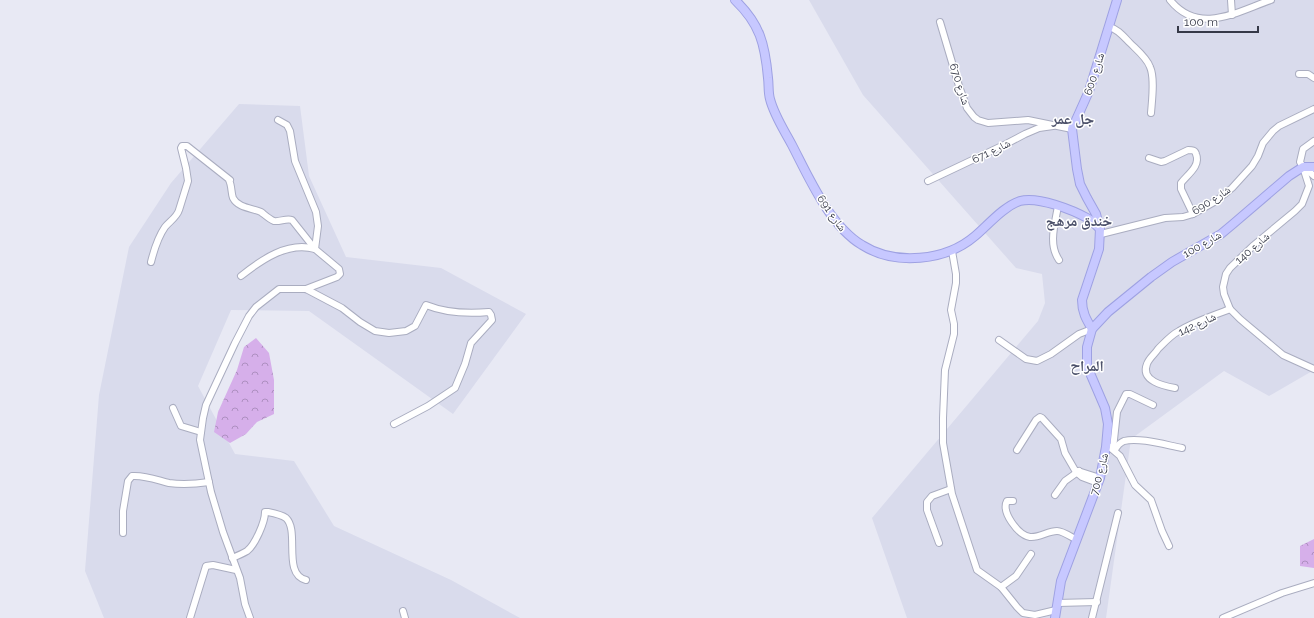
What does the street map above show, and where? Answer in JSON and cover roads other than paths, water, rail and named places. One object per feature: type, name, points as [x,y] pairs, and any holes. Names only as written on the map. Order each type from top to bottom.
[{"type":"main road","name":"شارع 691","points":[[735,0],[747,11],[757,27],[765,54],[770,98],[778,119],[809,178],[838,225],[861,245],[870,250],[886,255],[922,258],[937,256],[963,246],[997,216],[1019,201],[1035,200],[1058,206],[1090,220],[1100,231]]},
{"type":"main road","name":"شارع 600","points":[[1072,129],[1089,91],[1117,0]]},
{"type":"main road","points":[[1072,129],[1080,184],[1096,214],[1100,231],[1099,249],[1082,300],[1082,309],[1085,318],[1092,329]]},
{"type":"main road","points":[[1304,167],[1314,167]]},
{"type":"main road","name":"شارع 100","points":[[1092,329],[1108,312],[1151,277],[1172,262],[1221,234],[1289,176],[1304,167]]},
{"type":"main road","name":"شارع 700","points":[[1056,610],[1061,581],[1099,481],[1104,463],[1112,448],[1104,408],[1087,366],[1087,347],[1092,329]]},
{"type":"street","points":[[1170,0],[1175,7],[1182,11],[1204,19],[1214,19],[1232,15],[1271,0]]},
{"type":"street","points":[[1231,0],[1232,15]]},
{"type":"street","name":"شارع 670","points":[[940,22],[959,86],[967,108],[974,117],[982,122],[988,123],[1028,120],[1072,129]]},
{"type":"street","points":[[1108,27],[1114,28],[1122,35],[1146,60],[1150,67],[1152,96],[1151,113]]},
{"type":"street","points":[[1299,74],[1308,74],[1314,78]]},
{"type":"street","name":"شارع 690","points":[[1100,231],[1193,214],[1232,188],[1252,166],[1263,143],[1273,131],[1279,126],[1314,109]]},
{"type":"street","points":[[278,120],[287,125],[290,131],[295,161],[316,212],[318,226],[315,248]]},
{"type":"street","name":"شارع 671","points":[[928,181],[1025,134],[1039,128],[1055,125]]},
{"type":"street","name":"شارع 140","points":[[1314,141],[1303,149],[1300,162],[1304,167],[1310,186],[1302,204],[1287,219],[1237,260],[1226,274],[1223,287],[1230,309],[1283,355],[1314,369]]},
{"type":"street","points":[[151,262],[156,244],[161,234],[178,213],[188,181],[181,148],[185,145],[191,148],[230,180],[232,195],[236,202],[260,212],[275,221],[292,220],[315,248],[339,269],[340,274],[329,281],[306,289]]},
{"type":"street","points":[[1149,158],[1161,162],[1188,150],[1191,150],[1196,154],[1196,163],[1194,167],[1181,183],[1182,189],[1193,214]]},
{"type":"street","points":[[1304,167],[1314,176]]},
{"type":"street","points":[[1058,206],[1052,237],[1055,254],[1059,260]]},
{"type":"street","points":[[241,276],[258,262],[278,252],[301,246],[315,248]]},
{"type":"street","points":[[952,251],[956,274],[956,283],[951,310],[954,324],[954,334],[945,370],[943,443],[951,489],[974,566],[977,570],[1001,588],[1023,616],[1035,615],[1097,602]]},
{"type":"street","points":[[250,618],[245,604],[240,578],[223,532],[200,440],[206,405],[235,343],[249,316],[256,307],[278,289],[306,289],[342,308],[375,331],[388,333],[406,331],[415,326],[426,305],[437,309],[473,314],[489,312],[492,315],[492,320],[471,343],[465,364],[455,388],[428,406],[394,424]]},
{"type":"street","name":"شارع 142","points":[[1175,388],[1154,382],[1146,370],[1149,360],[1165,342],[1177,332],[1189,325],[1230,309]]},
{"type":"street","points":[[999,340],[1026,360],[1036,361],[1051,354],[1079,334],[1092,329]]},
{"type":"street","points":[[1153,405],[1130,394],[1126,394],[1117,412],[1112,448],[1124,462],[1133,483],[1150,498],[1153,503],[1159,523],[1169,546]]},
{"type":"street","points":[[173,408],[181,426],[201,432]]},
{"type":"street","points":[[1017,450],[1036,420],[1040,417],[1061,439],[1067,457],[1077,471],[1099,481]]},
{"type":"street","points":[[1112,448],[1123,442],[1139,440],[1182,448]]},
{"type":"street","points":[[1055,495],[1065,480],[1077,471]]},
{"type":"street","points":[[123,533],[123,510],[128,481],[132,476],[139,476],[170,483],[194,484],[210,482]]},
{"type":"street","points":[[938,543],[927,510],[927,502],[932,496],[951,489]]},
{"type":"street","points":[[1013,501],[1007,501],[1005,504],[1006,512],[1014,525],[1027,536],[1034,537],[1057,531],[1077,540]]},
{"type":"street","points":[[232,558],[248,550],[262,528],[265,512],[282,516],[288,522],[294,566],[298,574],[306,580]]},
{"type":"street","points":[[1092,618],[1118,514]]},
{"type":"street","points":[[1001,588],[1016,576],[1031,554]]},
{"type":"street","points":[[190,618],[206,566],[213,565],[236,570]]},
{"type":"street","points":[[1223,618],[1282,593],[1314,583]]},
{"type":"street","points":[[403,610],[405,618]]},
{"type":"district","name":"جل عمر","points":[[1073,119]]},
{"type":"district","name":"خندق مرهج","points":[[1079,221]]},
{"type":"district","name":"المراح","points":[[1087,366]]}]
